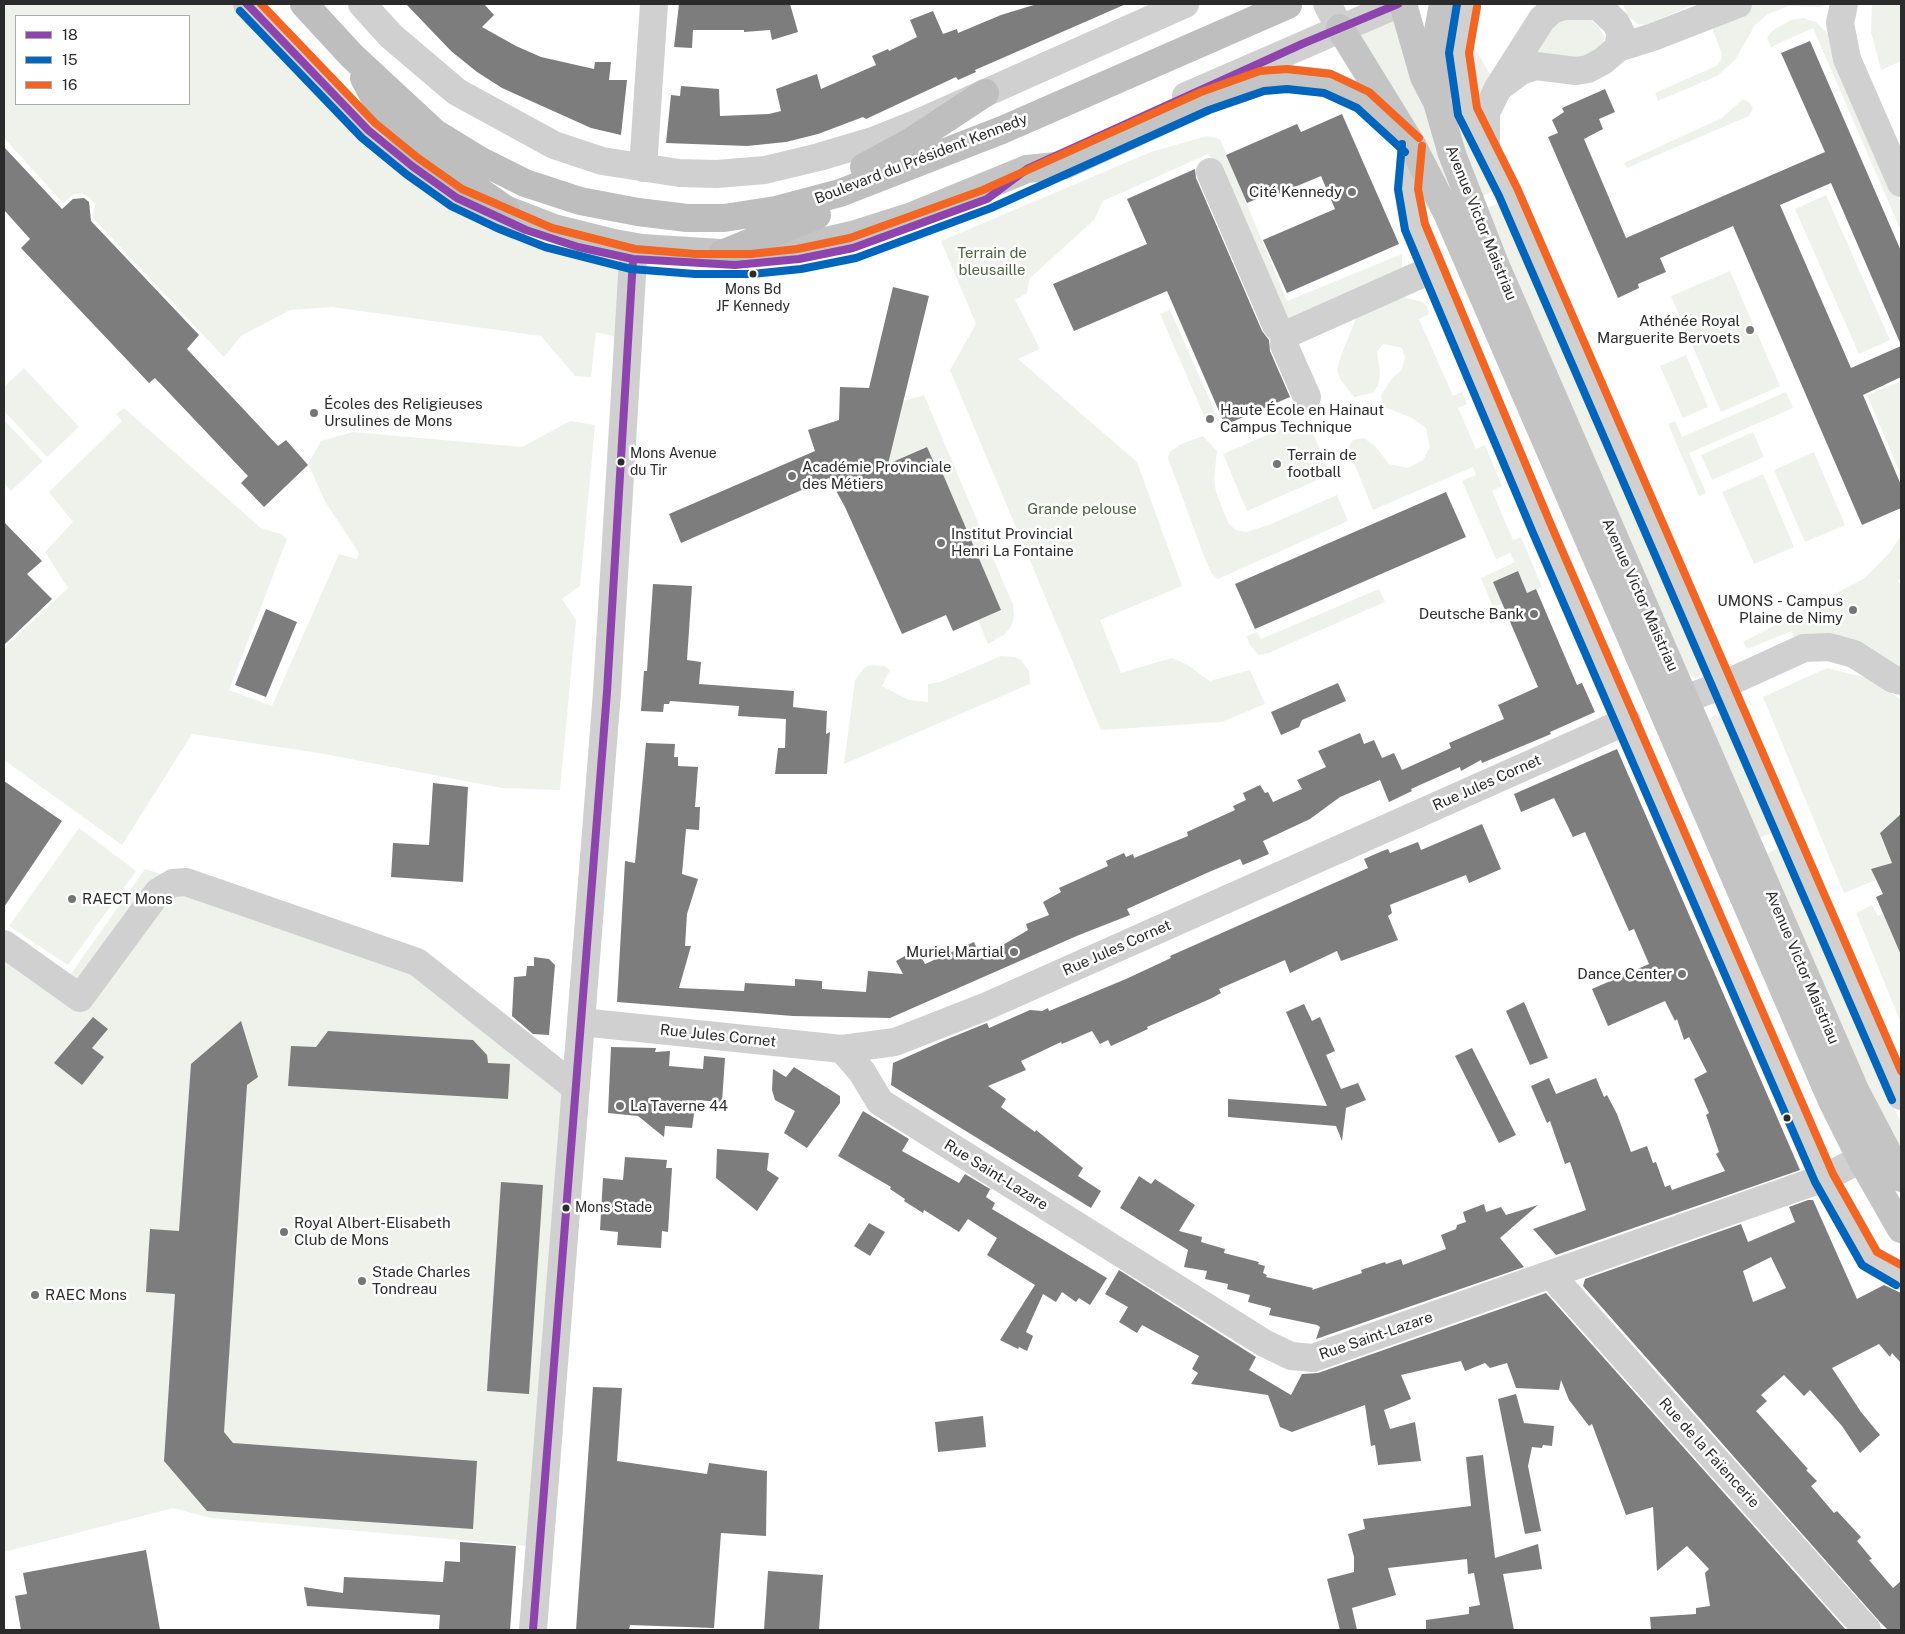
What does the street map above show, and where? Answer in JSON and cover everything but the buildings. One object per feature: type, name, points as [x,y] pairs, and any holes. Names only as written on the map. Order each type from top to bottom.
[{"type":"highway","name":"Boulevard du Président Kennedy","points":[[304,4],[352,56],[435,133],[479,160],[525,183],[580,201],[638,212],[687,218],[724,218],[776,210],[840,193],[1002,130],[1288,5]]},
{"type":"highway","points":[[352,56],[381,110],[410,142],[505,209]]},
{"type":"highway","points":[[638,212],[711,207],[774,196],[837,176],[874,163],[912,141],[985,93]]},
{"type":"highway","points":[[722,254],[784,227],[854,202],[945,162],[1002,130]]},
{"type":"main road","name":"Avenue Victor Maistriau","points":[[1403,4],[1424,77],[1437,102],[1452,154],[1475,214],[1856,1092],[1901,1178]]},
{"type":"main road","points":[[1437,102],[1439,68],[1436,42],[1443,4]]},
{"type":"main road","name":"Avenue Victor Maistriau","points":[[1340,28],[1412,145],[1459,239],[1832,1101],[1901,1229]]},
{"type":"main road","points":[[505,209],[638,254],[722,254],[797,247],[852,235],[912,216],[1027,168],[1065,165],[1235,89],[1262,81],[1287,79],[1327,83],[1363,100],[1412,145]]},
{"type":"street","points":[[247,4],[361,124],[412,166],[457,198],[501,219],[549,238],[696,264],[735,265],[790,260],[853,248],[988,199],[1065,165]]},
{"type":"street","points":[[260,4],[328,80],[361,111],[439,175],[505,209]]},
{"type":"street","points":[[362,4],[391,36],[424,65],[457,92],[483,107],[554,145],[602,161],[679,174],[717,174],[765,170],[873,141],[1185,4]]},
{"type":"street","points":[[643,168],[654,4]]},
{"type":"street","points":[[1327,4],[1340,28]]},
{"type":"street","points":[[988,199],[1027,168],[1302,44],[1398,4]]},
{"type":"street","points":[[1467,4],[1463,19],[1459,53],[1464,98],[1472,124],[1486,147],[1723,685],[1901,1096]]},
{"type":"street","points":[[1498,88],[1521,71],[1536,66],[1558,70],[1588,69],[1603,61],[1618,48],[1653,37],[1738,4]]},
{"type":"street","points":[[1844,4],[1840,23],[1847,59],[1901,183]]},
{"type":"street","points":[[1486,147],[1486,113],[1498,88],[1542,19],[1552,10],[1564,6],[1598,6],[1616,23],[1621,33],[1618,48]]},
{"type":"street","points":[[1412,145],[1408,189],[1415,227],[1542,529],[1824,1178],[1870,1259],[1901,1276]]},
{"type":"street","points":[[1210,172],[1276,326],[1285,335]]},
{"type":"street","points":[[533,1630],[607,692],[638,254]]},
{"type":"street","points":[[696,264],[722,254]]},
{"type":"street","points":[[1285,335],[1433,269]]},
{"type":"street","points":[[1285,335],[1284,345],[1307,397]]},
{"type":"street","points":[[1685,699],[1723,685],[1804,648],[1829,647],[1854,654],[1893,679],[1901,681]]},
{"type":"street","name":"Rue Jules Cornet","points":[[581,1022],[842,1049],[895,1042],[987,1006],[1627,721]]},
{"type":"street","points":[[4,944],[80,998],[158,892],[173,883],[186,882],[417,962],[576,1088]]},
{"type":"street","name":"Rue Saint-Lazare","points":[[842,1049],[862,1072],[880,1102],[1264,1344],[1291,1356],[1313,1358],[1824,1178],[1862,1159]]},
{"type":"street","name":"Rue de la Faïencerie","points":[[1551,1275],[1866,1630]]},
{"type":"green space","points":[[4,4],[247,4],[368,130],[633,259],[629,340],[596,332],[591,377],[575,376],[541,336],[332,307],[290,310],[241,336],[224,357],[93,218],[95,205],[91,199],[83,194],[74,194],[63,203],[4,138]]},
{"type":"green space","points":[[1623,4],[1695,4],[1646,25],[1638,24],[1628,16]]},
{"type":"green space","points":[[1754,4],[1829,4],[1820,7],[1789,6],[1768,14],[1755,25],[1735,60],[1717,76],[1658,101],[1655,93],[1716,66],[1721,60],[1722,54],[1713,31],[1714,27],[1722,19]]},
{"type":"green space","points":[[1872,4],[1901,4],[1901,61],[1881,70],[1871,32]]},
{"type":"green space","points":[[1397,17],[1457,204],[1356,32]]},
{"type":"green space","points":[[1561,18],[1589,18],[1599,27],[1604,36],[1604,45],[1591,61],[1535,60],[1531,44]]},
{"type":"green space","points":[[1803,18],[1816,22],[1828,34],[1901,202],[1901,231],[1813,28],[1771,47],[1767,38],[1772,31],[1791,20]]},
{"type":"green space","points":[[1454,33],[1496,190],[1480,197],[1457,129],[1447,92]]},
{"type":"green space","points":[[1473,45],[1490,74],[1475,106],[1470,89]]},
{"type":"green space","points":[[1743,99],[1749,102],[1753,108],[1749,116],[1627,168],[1624,163],[1722,118]]},
{"type":"green space","name":"Grande pelouse","points":[[1207,136],[1220,139],[1287,301],[1402,254],[1402,265],[1398,276],[1291,327],[1214,161],[1208,154],[1103,201],[1094,220],[1029,279],[1027,293],[1015,300],[1040,349],[1018,359],[1137,462],[1182,586],[1100,620],[1121,673],[1172,658],[1186,664],[1210,681],[1250,670],[1265,704],[1222,722],[1101,730],[950,370],[976,324],[941,241],[1151,152]]},
{"type":"green space","points":[[1826,195],[1890,340],[1859,354],[1795,209]]},
{"type":"green space","points":[[1502,202],[1702,672],[1696,679],[1686,672],[1484,209]]},
{"type":"green space","points":[[1730,271],[1780,386],[1721,412],[1671,296]]},
{"type":"green space","points":[[1390,288],[1406,298],[1423,302],[1427,307],[1429,314],[1419,319],[1453,396],[1462,392],[1467,404],[1458,408],[1476,449],[1485,445],[1502,486],[1492,491],[1513,540],[1521,537],[1542,587],[1493,607],[1481,578],[1515,562],[1510,553],[1496,559],[1462,481],[1476,475],[1473,467],[1373,510],[1348,448],[1353,440],[1364,438],[1376,447],[1389,464],[1408,468],[1423,460],[1430,447],[1426,428],[1412,418],[1387,408],[1382,401],[1381,395],[1393,377],[1401,371],[1405,358],[1402,348],[1383,344],[1377,352],[1380,373],[1378,386],[1372,393],[1354,397],[1340,379],[1337,370],[1360,308]]},
{"type":"green space","points":[[1170,310],[1219,421],[1208,425],[1160,314]]},
{"type":"green space","points":[[1686,355],[1708,407],[1683,418],[1660,366]]},
{"type":"green space","points":[[24,368],[79,427],[47,457],[4,411],[4,387]]},
{"type":"green space","points":[[1901,381],[1901,475],[1867,395]]},
{"type":"green space","points":[[1786,392],[1793,408],[1689,453],[1706,493],[1699,496],[1668,424],[1675,421],[1682,437]]},
{"type":"green space","points":[[924,395],[1013,605],[1014,617],[1011,627],[1005,634],[988,644],[978,620],[1001,610],[939,466],[936,467],[927,447],[888,464],[903,401]]},
{"type":"green space","points":[[124,408],[261,528],[281,534],[287,539],[229,690],[272,706],[339,554],[357,559],[359,553],[326,503],[308,464],[321,441],[353,432],[522,447],[570,421],[595,425],[580,586],[562,599],[576,620],[560,790],[502,788],[319,753],[192,734],[122,845],[4,760],[4,648],[68,588],[45,552],[73,522],[49,492],[122,421],[116,414]]},
{"type":"green space","name":"Terrain de football","points":[[1306,418],[1331,474],[1247,511],[1223,454]]},
{"type":"green space","points":[[4,420],[43,461],[11,491],[4,483]]},
{"type":"green space","points":[[1753,432],[1764,457],[1712,480],[1701,455]]},
{"type":"green space","points":[[1203,436],[1217,451],[1214,478],[1216,492],[1228,523],[1236,530],[1246,532],[1269,525],[1337,495],[1348,521],[1218,579],[1212,574],[1205,559],[1168,458],[1170,452],[1181,444]]},
{"type":"green space","points":[[1814,452],[1845,525],[1805,542],[1774,470]]},
{"type":"green space","points":[[1763,474],[1794,547],[1754,564],[1722,492]]},
{"type":"green space","name":"UMONS - Campus Plaine de Nimy","points":[[1901,536],[1901,579],[1898,580],[1901,587],[1901,673],[1795,640],[1792,631],[1747,649],[1743,642],[1865,578],[1890,552]]},
{"type":"green space","points":[[1379,589],[1385,602],[1266,654],[1258,655],[1249,643],[1247,636],[1257,632],[1261,639]]},
{"type":"green space","points":[[1001,656],[1015,657],[1021,660],[1029,671],[1030,684],[844,764],[855,680],[864,668],[870,665],[884,666],[890,670],[882,686],[909,700],[928,702],[928,684],[940,682]]},
{"type":"green space","points":[[1827,668],[1871,679],[1901,700],[1901,818],[1893,821],[1880,833],[1892,863],[1871,869],[1876,880],[1844,893],[1763,697]]},
{"type":"green space","points":[[1715,715],[1724,717],[1774,832],[1760,838],[1709,724],[1710,718]]},
{"type":"green space","name":"RAECT Mons","points":[[79,828],[136,871],[68,965],[9,926]]},
{"type":"green space","points":[[1780,847],[1885,1090],[1901,1122],[1901,1155],[1845,1035],[1766,854]]},
{"type":"green space","name":"Royal Albert-Elisabeth Club de Mons","points":[[145,869],[263,907],[417,962],[576,1088],[540,1547],[211,1518],[173,1508],[4,1552],[4,944],[63,985]]},
{"type":"green space","points":[[1872,905],[1878,916],[1883,913],[1901,954],[1901,1023],[1856,913]]},
{"type":"transit line","name":"18","points":[[247,4],[368,130],[412,166],[457,198],[526,230],[578,247],[633,259],[735,265],[799,259],[853,248],[987,199],[1027,169],[1302,44],[1398,4]]},
{"type":"transit line","name":"16","points":[[261,4],[375,123],[418,158],[462,189],[552,228],[635,249],[696,254],[751,254],[797,249],[850,238],[983,190],[1201,92],[1260,71],[1287,69],[1331,74],[1369,92],[1419,138]]},
{"type":"transit line","name":"15","points":[[1457,4],[1449,53],[1458,115],[1499,196],[1892,1100]]},
{"type":"transit line","name":"16","points":[[1477,7],[1469,53],[1477,108],[1517,188],[1901,1071]]},
{"type":"transit line","name":"15","points":[[240,11],[362,138],[406,174],[451,206],[497,228],[545,247],[631,269],[695,274],[752,274],[801,269],[856,258],[991,208],[1209,110],[1264,91],[1287,89],[1324,93],[1357,108],[1405,152]]},
{"type":"transit line","name":"15","points":[[1402,144],[1398,189],[1405,230],[1533,533],[1815,1182],[1862,1265],[1896,1285]]},
{"type":"transit line","name":"16","points":[[1422,146],[1418,189],[1425,224],[1551,525],[1833,1174],[1877,1252],[1901,1265]]},
{"type":"transit line","name":"18","points":[[533,1630],[607,692],[633,259]]},
{"type":"place","name":"Cité Kennedy","points":[[1352,192]]},
{"type":"place","name":"Mons Bd JF Kennedy","points":[[753,274]]},
{"type":"place","name":"Athénée Royal Marguerite Bervoets","points":[[1750,330]]},
{"type":"place","name":"Écoles des Religieuses Ursulines de Mons","points":[[314,413]]},
{"type":"place","name":"Haute École en Hainaut Campus Technique","points":[[1210,419]]},
{"type":"place","name":"Mons Avenue du Tir","points":[[621,462]]},
{"type":"place","name":"Terrain de football","points":[[1277,464]]},
{"type":"place","name":"Académie Provinciale des Métiers","points":[[792,476]]},
{"type":"place","name":"Institut Provincial Henri La Fontaine","points":[[941,543]]},
{"type":"place","name":"UMONS - Campus Plaine de Nimy","points":[[1853,610]]},
{"type":"place","name":"Deutsche Bank","points":[[1534,614]]},
{"type":"place","name":"RAECT Mons","points":[[72,899]]},
{"type":"place","name":"Muriel Martial","points":[[1014,952]]},
{"type":"place","name":"Dance Center","points":[[1682,974]]},
{"type":"place","name":"La Taverne 44","points":[[620,1106]]},
{"type":"place","name":"Mons Stade","points":[[566,1208]]},
{"type":"place","name":"Royal Albert-Elisabeth Club de Mons","points":[[284,1232]]},
{"type":"place","name":"Stade Charles Tondreau","points":[[362,1281]]},
{"type":"place","name":"RAEC Mons","points":[[35,1295]]},
{"type":"park label","name":"Terrain de bleusaille","points":[[992,262]]}]
